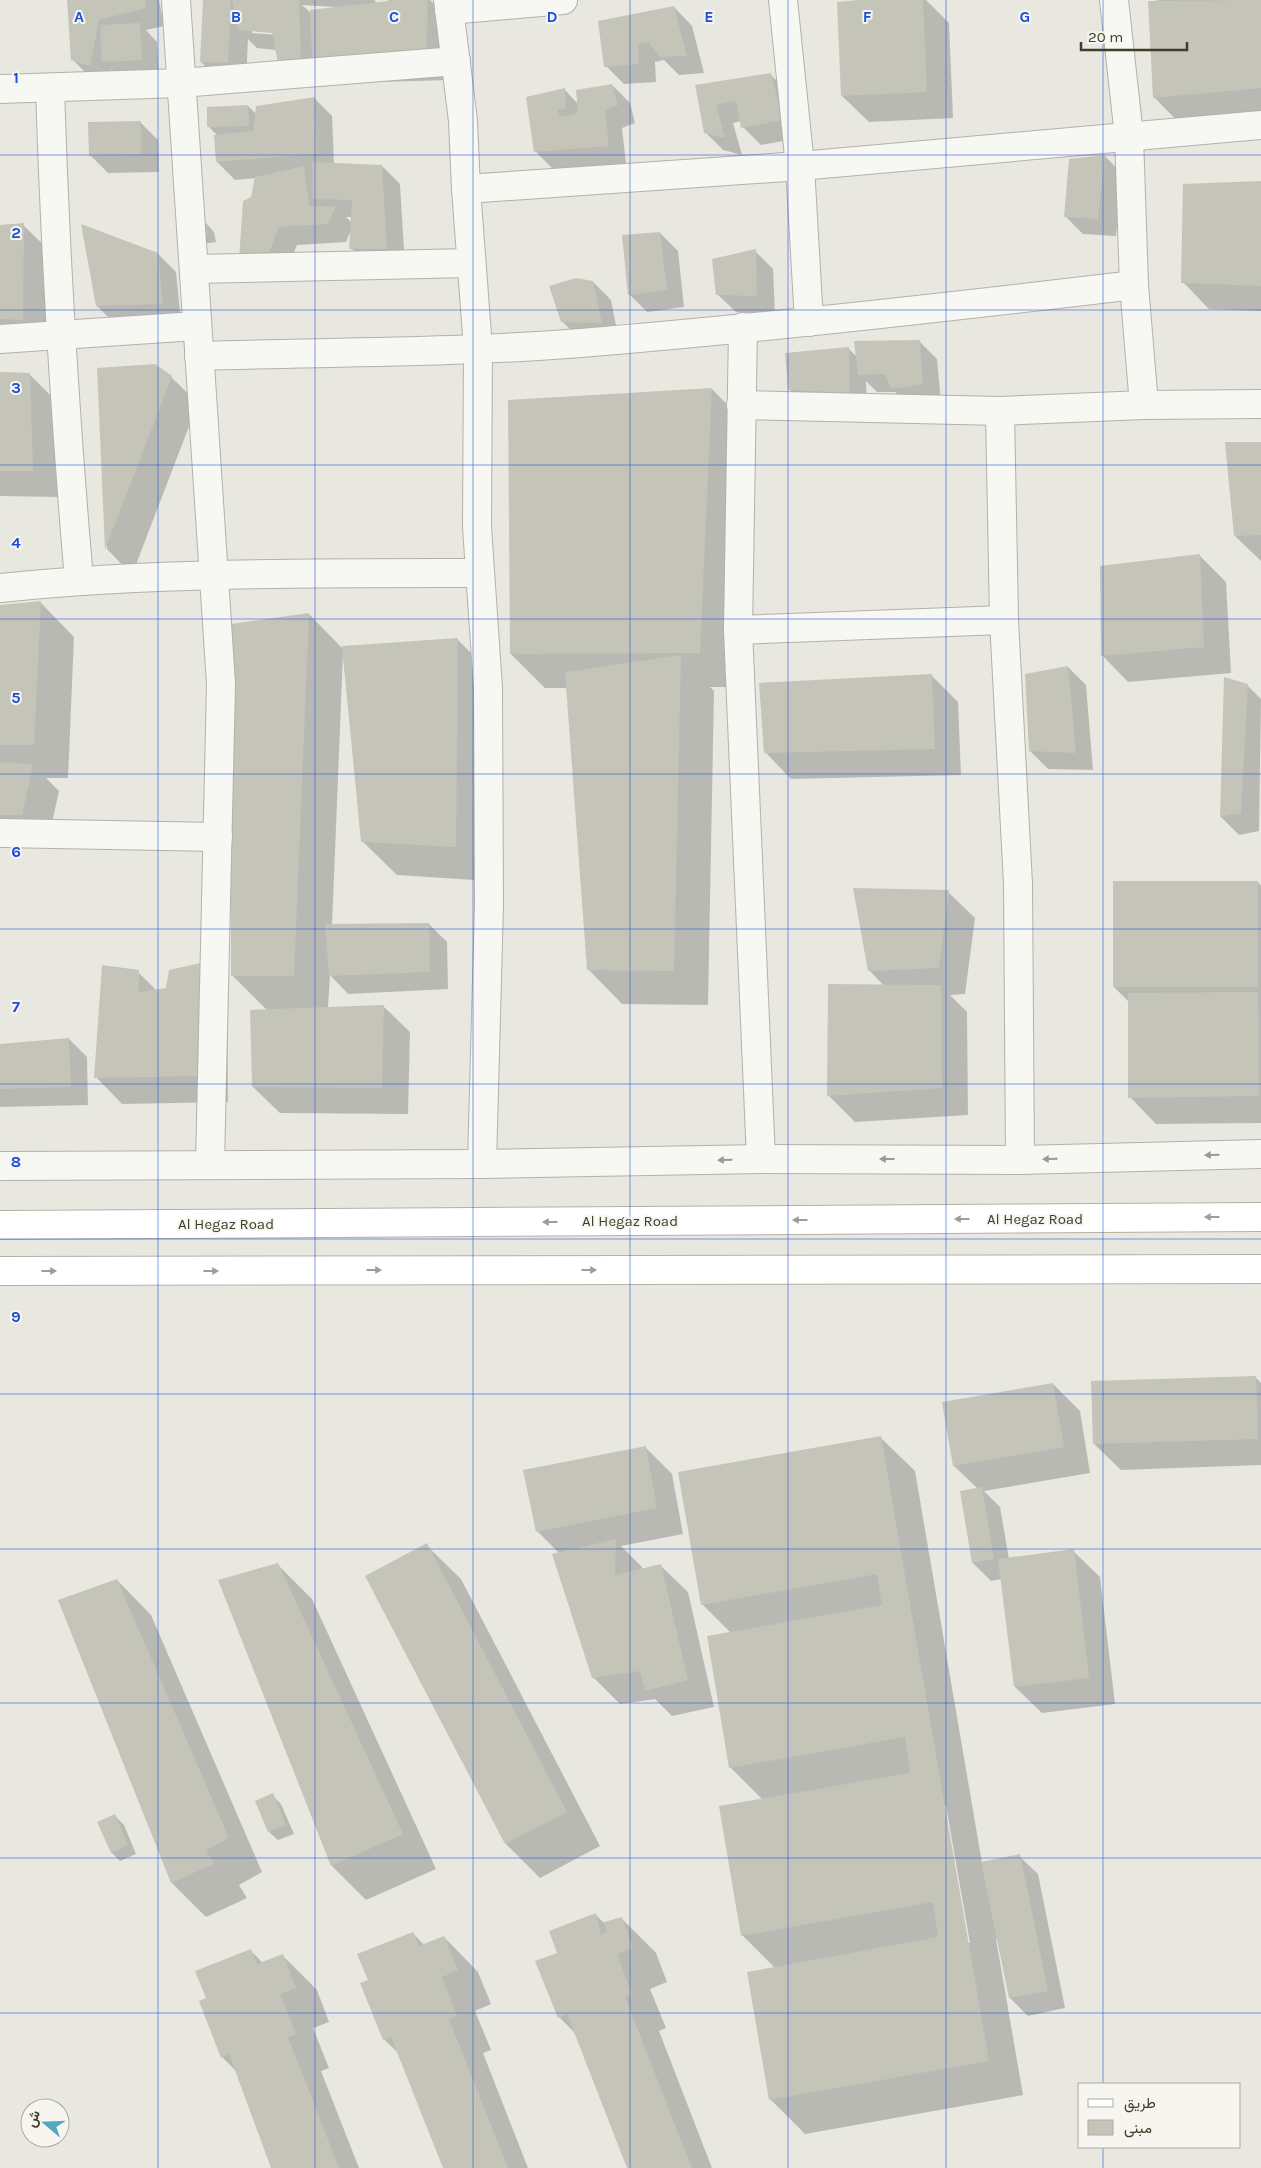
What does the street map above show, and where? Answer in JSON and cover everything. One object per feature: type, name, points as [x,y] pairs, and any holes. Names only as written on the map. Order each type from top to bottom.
[{"type":"main road","name":"Al Hegaz Road","points":[[0,1225],[1261,1217]]},
{"type":"main road","points":[[0,1271],[1261,1269]]},
{"type":"street","points":[[176,0],[221,684],[210,1164]]},
{"type":"street","points":[[482,1164],[489,906],[488,698],[477,527],[478,348],[463,121],[449,5],[563,0]]},
{"type":"street","points":[[783,0],[800,166],[808,322]]},
{"type":"street","points":[[1114,0],[1129,136],[1134,284],[1144,405]]},
{"type":"street","points":[[0,89],[181,83],[456,61]]},
{"type":"street","points":[[50,88],[54,212],[69,461],[79,580]]},
{"type":"street","points":[[466,189],[800,166],[1261,125]]},
{"type":"street","points":[[194,268],[471,263]]},
{"type":"street","points":[[199,356],[478,348],[580,343],[743,326],[808,322],[1134,284]]},
{"type":"street","points":[[0,339],[62,337],[196,326]]},
{"type":"street","points":[[743,326],[738,630],[761,1159]]},
{"type":"street","points":[[741,405],[1000,410],[1144,405],[1261,404]]},
{"type":"street","points":[[1000,410],[1004,620],[1018,884],[1020,1160]]},
{"type":"street","points":[[0,588],[79,580],[213,575],[479,573]]},
{"type":"street","points":[[738,630],[1004,620]]},
{"type":"street","points":[[0,833],[218,837]]},
{"type":"street","points":[[0,1166],[482,1164],[761,1159],[1020,1160],[1261,1154]]},
{"type":"building","points":[[67,0],[145,0],[146,8],[99,20],[90,66],[71,60]]},
{"type":"building","points":[[203,0],[231,0],[228,63],[200,62]]},
{"type":"building","points":[[232,0],[299,0],[301,60],[278,63],[272,33],[238,30]]},
{"type":"building","points":[[397,0],[428,0],[426,54],[312,57],[310,10]]},
{"type":"building","points":[[923,0],[927,92],[841,96],[837,2]]},
{"type":"building","points":[[1261,0],[1261,88],[1153,98],[1148,1]]},
{"type":"building","points":[[674,6],[687,56],[660,57],[648,42],[638,44],[639,64],[604,67],[598,21]]},
{"type":"building","points":[[140,23],[142,60],[102,62],[100,25]]},
{"type":"building","points":[[771,73],[783,120],[741,128],[736,101],[716,105],[725,138],[704,133],[695,85]]},
{"type":"building","points":[[612,84],[618,105],[605,110],[609,146],[534,152],[526,97],[565,88],[566,108],[557,110],[561,117],[578,113],[576,90]]},
{"type":"building","points":[[315,97],[317,154],[216,162],[214,135],[253,131],[256,106]]},
{"type":"building","points":[[248,105],[249,126],[207,127],[207,107]]},
{"type":"building","points":[[141,121],[141,154],[89,156],[88,122]]},
{"type":"building","points":[[1105,155],[1098,219],[1064,217],[1069,159]]},
{"type":"building","points":[[312,162],[382,165],[387,249],[349,249],[352,200],[313,199]]},
{"type":"building","points":[[304,166],[309,206],[336,206],[328,224],[279,227],[266,260],[239,260],[243,201],[251,197],[255,177]]},
{"type":"building","points":[[1261,181],[1261,286],[1181,283],[1183,184]]},
{"type":"building","points":[[206,222],[208,234],[191,235]]},
{"type":"building","points":[[24,223],[23,320],[0,319],[0,225]]},
{"type":"building","points":[[81,224],[158,253],[163,304],[96,306]]},
{"type":"building","points":[[660,232],[667,290],[628,295],[622,235]]},
{"type":"building","points":[[756,249],[757,296],[716,295],[712,259]]},
{"type":"building","points":[[576,278],[593,281],[602,323],[561,322],[549,286]]},
{"type":"building","points":[[920,340],[923,384],[891,389],[885,374],[858,375],[854,341]]},
{"type":"building","points":[[849,347],[850,393],[788,390],[785,353]]},
{"type":"building","points":[[155,364],[172,376],[105,550],[97,368]]},
{"type":"building","points":[[0,372],[30,373],[33,471],[0,471]]},
{"type":"building","points":[[712,388],[700,653],[510,654],[508,400]]},
{"type":"building","points":[[1225,442],[1261,442],[1261,535],[1234,536]]},
{"type":"building","points":[[1200,554],[1204,647],[1101,656],[1100,566]]},
{"type":"building","points":[[41,601],[34,745],[0,745],[0,605]]},
{"type":"building","points":[[309,613],[294,976],[231,976],[231,624]]},
{"type":"building","points":[[458,638],[456,847],[361,842],[342,646]]},
{"type":"building","points":[[681,655],[674,971],[587,970],[565,672]]},
{"type":"building","points":[[1068,666],[1076,753],[1029,751],[1025,674]]},
{"type":"building","points":[[932,674],[935,749],[764,753],[759,683]]},
{"type":"building","points":[[1224,677],[1248,684],[1241,813],[1220,817]]},
{"type":"building","points":[[0,762],[33,764],[22,815],[0,815]]},
{"type":"building","points":[[1113,881],[1258,881],[1258,987],[1113,987]]},
{"type":"building","points":[[853,888],[949,890],[939,968],[868,971]]},
{"type":"building","points":[[429,923],[430,972],[329,976],[325,924]]},
{"type":"building","points":[[201,963],[202,1076],[94,1078],[102,965],[139,970],[139,992],[166,988],[169,970]]},
{"type":"building","points":[[828,984],[941,985],[942,1088],[827,1096]]},
{"type":"building","points":[[1258,992],[1259,1096],[1128,1098],[1128,993]]},
{"type":"building","points":[[384,1005],[382,1088],[252,1087],[250,1010]]},
{"type":"building","points":[[69,1038],[71,1087],[0,1089],[0,1044]]},
{"type":"building","points":[[1256,1376],[1258,1439],[1093,1444],[1091,1381]]},
{"type":"building","points":[[1053,1383],[1064,1447],[953,1466],[942,1402]]},
{"type":"building","points":[[881,1436],[989,2061],[769,2100],[747,1972],[938,1937],[936,1922],[933,1902],[741,1936],[719,1806],[910,1773],[905,1737],[729,1768],[707,1636],[882,1605],[877,1574],[701,1605],[678,1472]]},
{"type":"building","points":[[646,1446],[657,1508],[536,1532],[523,1470]]},
{"type":"building","points":[[982,1487],[994,1559],[972,1563],[960,1491]]},
{"type":"building","points":[[616,1539],[615,1575],[661,1564],[688,1680],[645,1691],[640,1671],[592,1678],[552,1554]]},
{"type":"building","points":[[427,1543],[567,1812],[505,1844],[365,1576]]},
{"type":"building","points":[[1074,1549],[1089,1678],[1014,1687],[998,1559]]},
{"type":"building","points":[[278,1563],[403,1834],[331,1866],[218,1580]]},
{"type":"building","points":[[117,1579],[229,1838],[206,1850],[214,1864],[171,1883],[58,1600]]},
{"type":"building","points":[[273,1793],[286,1825],[268,1832],[255,1801]]},
{"type":"building","points":[[115,1814],[128,1845],[111,1853],[97,1822]]},
{"type":"building","points":[[1020,1854],[1048,1991],[1009,1998],[981,1862]]},
{"type":"building","points":[[596,1913],[601,1935],[607,1931],[604,1922],[622,1917],[633,1948],[617,1954],[632,1994],[625,1997],[692,2168],[627,2168],[567,2014],[558,2018],[535,1961],[557,1953],[549,1931]]},
{"type":"building","points":[[413,1932],[419,1946],[444,1936],[458,1970],[442,1977],[457,2016],[449,2019],[508,2168],[443,2168],[391,2037],[383,2040],[360,1983],[368,1980],[357,1954]]},
{"type":"building","points":[[251,1949],[257,1964],[283,1954],[296,1988],[280,1994],[296,2034],[288,2037],[339,2168],[271,2168],[229,2054],[221,2058],[199,2001],[206,1998],[195,1971]]}]
